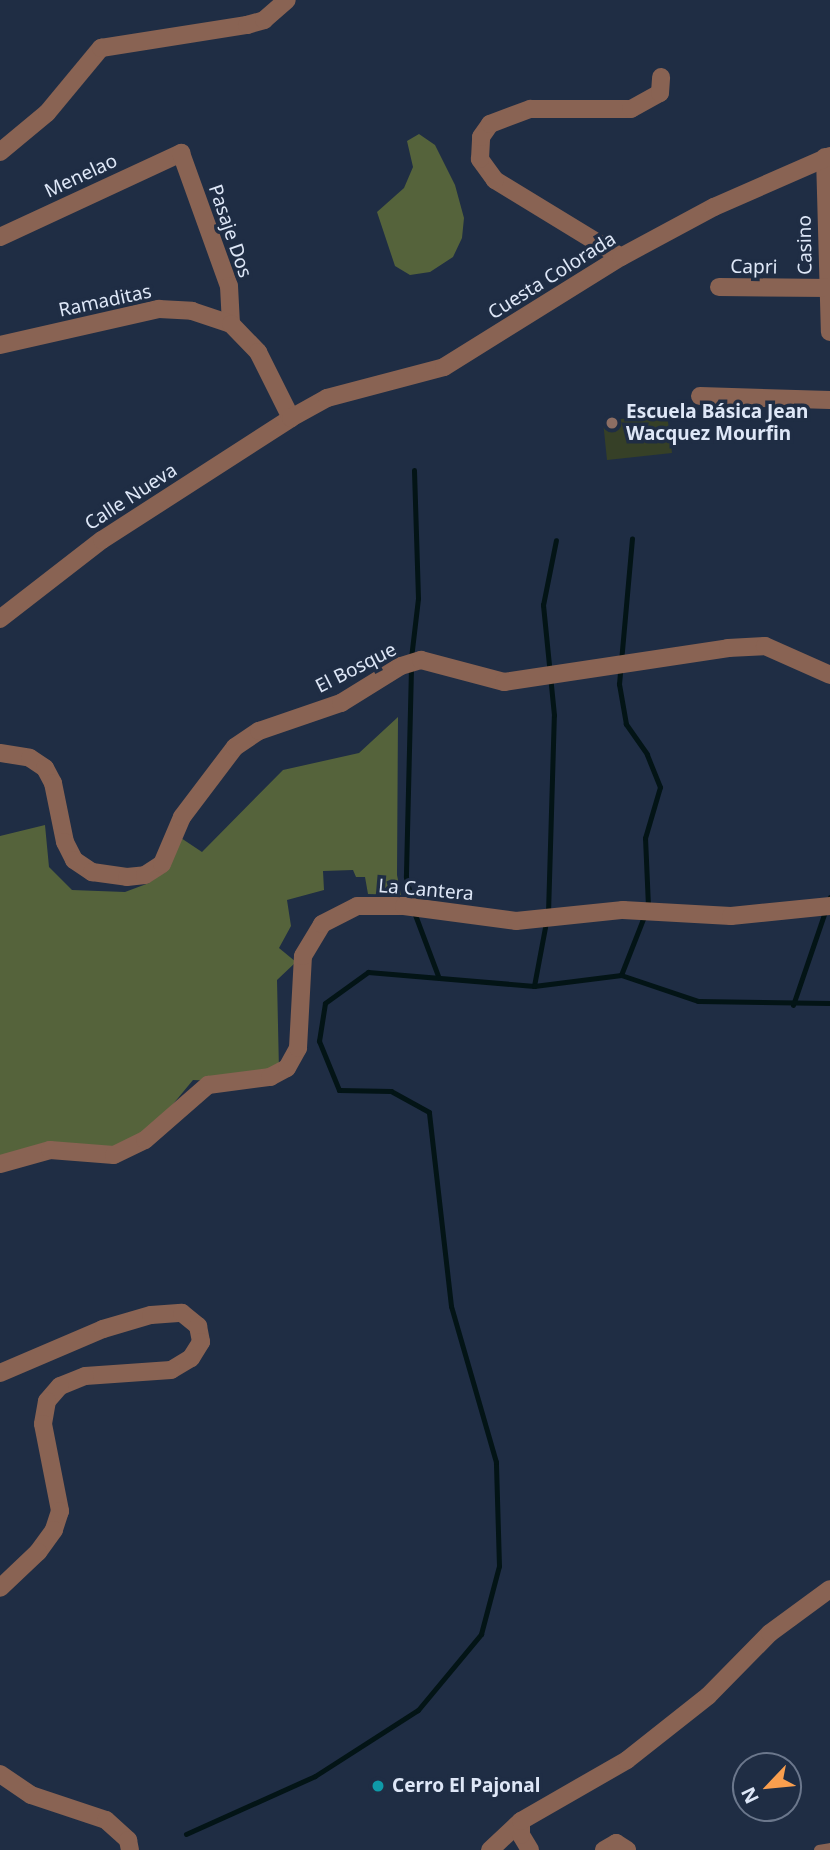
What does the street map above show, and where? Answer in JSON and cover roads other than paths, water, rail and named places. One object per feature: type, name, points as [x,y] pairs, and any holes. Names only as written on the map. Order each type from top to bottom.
[{"type":"street","points":[[0,152],[47,113],[101,48],[247,25],[264,20],[287,0]]},
{"type":"street","points":[[621,257],[495,180],[480,159],[481,137],[490,124],[530,109],[631,109],[660,93],[661,77]]},
{"type":"street","name":"Menelao","points":[[0,237],[181,153]]},
{"type":"street","name":"Pasaje Dos","points":[[181,153],[229,286],[231,324]]},
{"type":"street","name":"Cuesta Colorada","points":[[291,418],[327,398],[444,367],[621,257],[714,207],[827,156]]},
{"type":"street","name":"Casino","points":[[827,156],[830,332]]},
{"type":"street","name":"Capri","points":[[719,287],[828,288]]},
{"type":"street","name":"Ramaditas","points":[[0,345],[159,309],[192,310],[231,324],[258,352],[291,418]]},
{"type":"street","points":[[700,396],[830,400]]},
{"type":"street","name":"Calle Nueva","points":[[0,619],[102,540],[291,418]]},
{"type":"street","name":"El Bosque","points":[[0,753],[30,758],[45,768],[53,783],[65,842],[74,859],[92,872],[127,877],[145,875],[162,863],[182,817],[235,747],[259,731],[341,703],[411,663],[450,664],[504,682],[728,648],[765,646],[830,675]]},
{"type":"street","name":"La Cantera","points":[[0,1164],[50,1150],[114,1155],[145,1140],[208,1086],[270,1077],[287,1068],[298,1048],[303,956],[322,924],[357,906],[404,906],[516,921],[623,910],[731,916],[830,906]]},
{"type":"street","points":[[0,1373],[103,1329],[151,1315],[182,1313],[198,1326],[201,1342],[191,1358],[171,1370],[85,1376],[60,1386],[47,1401],[43,1424],[60,1511],[54,1530],[38,1552],[0,1588]]},
{"type":"street","points":[[491,1850],[521,1821],[627,1760],[708,1696],[770,1633],[830,1589]]},
{"type":"street","points":[[0,1774],[31,1795],[106,1820],[128,1840],[130,1850]]},
{"type":"street","points":[[521,1821],[521,1835],[530,1850]]},
{"type":"street","points":[[604,1850],[617,1843],[626,1850]]},
{"type":"lane","points":[[819,1850],[830,1848]]},
{"type":"waterway","points":[[411,658],[418,598],[414,470]]},
{"type":"waterway","points":[[621,975],[648,906],[645,838],[660,787],[647,754],[626,724],[619,684],[632,539]]},
{"type":"waterway","points":[[548,913],[554,715],[543,605],[556,540]]},
{"type":"waterway","points":[[411,668],[406,877],[412,903]]},
{"type":"waterway","points":[[793,1005],[830,897]]},
{"type":"waterway","points":[[414,912],[438,976]]},
{"type":"waterway","points":[[534,986],[546,922]]},
{"type":"waterway","points":[[186,1834],[315,1776],[418,1710],[481,1634],[499,1566],[496,1462],[451,1306],[429,1112],[391,1091],[339,1090],[319,1041],[325,1003],[368,972],[534,986],[621,975],[698,1001],[830,1003]]},
{"type":"place","name":"Escuela Básica Jean Wacquez Mourfin","points":[[612,423]]},
{"type":"place","name":"Cerro El Pajonal","points":[[378,1786]]}]
